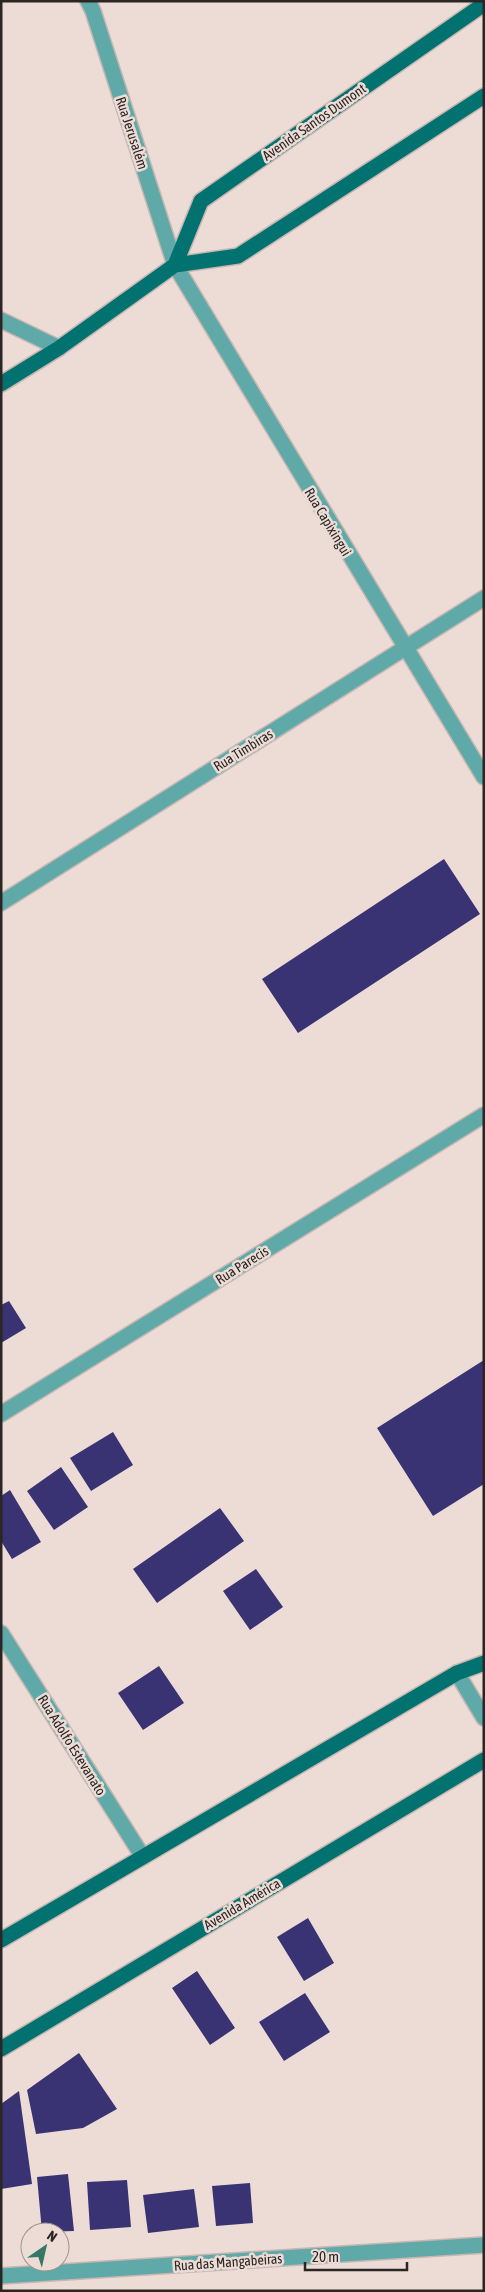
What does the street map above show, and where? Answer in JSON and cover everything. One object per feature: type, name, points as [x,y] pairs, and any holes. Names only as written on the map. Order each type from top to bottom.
[{"type":"main road","name":"Avenida Santos Dumont","points":[[174,265],[201,201],[484,4]]},
{"type":"main road","points":[[1,384],[60,348],[174,265],[238,256],[484,96]]},
{"type":"main road","points":[[1,1940],[457,1673],[484,1663]]},
{"type":"main road","name":"Avenida América","points":[[1,2049],[484,1760]]},
{"type":"street","name":"Rua Jerusalém","points":[[88,1],[93,11],[174,265]]},
{"type":"street","name":"Rua Capixingui","points":[[174,265],[404,648],[484,777]]},
{"type":"street","points":[[1,320],[60,348]]},
{"type":"street","name":"Rua Timbiras","points":[[1,903],[484,598]]},
{"type":"street","name":"Rua Parecis","points":[[1,1414],[484,1116]]},
{"type":"street","name":"Rua Adolfo Estevanato","points":[[1,1633],[143,1857]]},
{"type":"street","points":[[457,1673],[484,1718]]},
{"type":"street","name":"Rua das Mangabeiras","points":[[1,2276],[484,2245]]},
{"type":"building","points":[[444,859],[480,914],[298,1033],[262,979]]},
{"type":"building","points":[[9,1301],[26,1328],[1,1343],[1,1305]]},
{"type":"building","points":[[484,1360],[484,1484],[433,1516],[377,1428]]},
{"type":"building","points":[[113,1432],[133,1465],[91,1491],[70,1458]]},
{"type":"building","points":[[61,1467],[88,1507],[54,1530],[27,1491]]},
{"type":"building","points":[[10,1490],[41,1542],[12,1559],[1,1541],[1,1496]]},
{"type":"building","points":[[220,1508],[244,1541],[157,1603],[133,1569]]},
{"type":"building","points":[[256,1569],[283,1607],[250,1630],[223,1591]]},
{"type":"building","points":[[159,1666],[184,1703],[143,1730],[118,1693]]},
{"type":"building","points":[[308,1918],[334,1963],[304,1981],[277,1937]]},
{"type":"building","points":[[197,1971],[235,2028],[210,2045],[172,1988]]},
{"type":"building","points":[[305,1993],[330,2032],[284,2061],[259,2022]]},
{"type":"building","points":[[79,2053],[117,2109],[83,2128],[36,2134],[27,2090]]},
{"type":"building","points":[[19,2091],[32,2184],[1,2189],[1,2104]]},
{"type":"building","points":[[68,2174],[74,2231],[70,2231],[70,2222],[41,2222],[37,2177]]},
{"type":"building","points":[[127,2180],[131,2227],[90,2230],[87,2182]]},
{"type":"building","points":[[250,2183],[253,2223],[216,2226],[212,2186]]},
{"type":"building","points":[[194,2189],[199,2227],[148,2233],[143,2195]]}]
